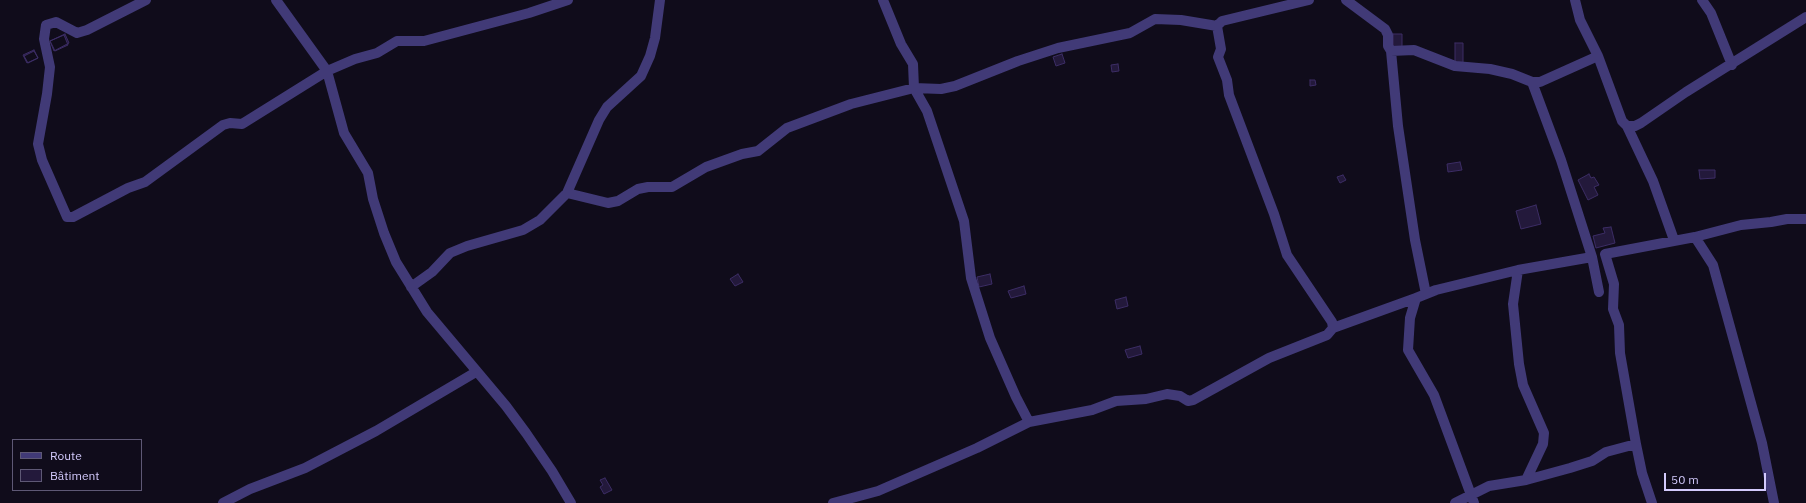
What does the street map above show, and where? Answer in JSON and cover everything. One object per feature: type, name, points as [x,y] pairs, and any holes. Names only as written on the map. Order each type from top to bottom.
[{"type":"street","points":[[146,0],[87,30],[77,33],[56,22],[46,25],[44,39],[50,67],[38,144],[42,160],[67,217],[73,217],[128,188],[145,182],[223,125],[230,123],[242,124],[327,72],[355,59],[377,53],[397,41],[424,41],[529,13],[568,0]]},
{"type":"street","points":[[276,0],[327,72],[344,133],[368,173],[373,199],[384,233],[396,262],[427,312],[506,406],[526,433],[552,471],[571,503]]},
{"type":"street","points":[[411,287],[432,272],[450,253],[467,246],[523,230],[540,220],[567,194],[599,120],[608,107],[641,76],[652,50],[660,0]]},
{"type":"street","points":[[883,0],[901,44],[909,55],[913,64],[914,88],[927,111],[964,221],[971,278],[990,338],[1016,397],[1029,422]]},
{"type":"street","points":[[1217,26],[1222,21],[1309,0]]},
{"type":"street","points":[[1346,0],[1385,29],[1388,35],[1388,46],[1391,51],[1398,126],[1415,240],[1426,294]]},
{"type":"street","points":[[1574,0],[1580,20],[1598,56],[1622,121],[1627,126],[1653,181],[1674,240]]},
{"type":"street","points":[[1702,0],[1712,13],[1732,65]]},
{"type":"street","points":[[1627,126],[1636,126],[1642,123],[1686,92],[1732,65],[1806,17]]},
{"type":"street","points":[[567,194],[608,203],[618,201],[638,189],[648,187],[672,187],[706,166],[742,154],[758,151],[787,128],[852,104],[914,88],[941,89],[955,86],[1018,61],[1058,48],[1130,33],[1155,19],[1181,20],[1217,26]]},
{"type":"street","points":[[1217,26],[1221,48],[1218,60],[1227,80],[1229,95],[1274,214],[1287,255],[1332,322],[1333,328]]},
{"type":"street","points":[[1391,51],[1414,50],[1455,66],[1490,69],[1512,74],[1532,82],[1540,82],[1598,56]]},
{"type":"street","points":[[1532,82],[1561,160],[1592,257],[1599,292]]},
{"type":"street","points":[[1652,503],[1642,473],[1636,444],[1620,353],[1619,325],[1613,310],[1614,284],[1605,254],[1639,249],[1741,225],[1771,222],[1787,218],[1806,219]]},
{"type":"street","points":[[1695,237],[1713,265],[1762,443],[1774,503]]},
{"type":"street","points":[[833,503],[878,491],[977,448],[1029,422],[1092,410],[1116,401],[1167,394],[1180,396],[1191,401],[1269,358],[1328,335],[1333,328],[1426,294],[1518,270],[1592,257]]},
{"type":"street","points":[[1518,270],[1513,304],[1519,364],[1523,384],[1544,433],[1543,444],[1526,480]]},
{"type":"street","points":[[1416,298],[1410,318],[1408,350],[1434,395],[1472,499]]},
{"type":"street","points":[[223,503],[250,489],[305,468],[376,431],[476,372]]},
{"type":"street","points":[[1455,503],[1472,499],[1489,486],[1526,480],[1592,461],[1606,452],[1636,444]]},
{"type":"building","points":[[65,34],[69,43],[54,51],[50,41]]},
{"type":"building","points":[[1393,34],[1402,34],[1402,47],[1393,47]]},
{"type":"building","points":[[64,35],[68,45],[55,51],[50,41]]},
{"type":"building","points":[[1455,43],[1463,43],[1463,63],[1455,63]]},
{"type":"building","points":[[34,50],[38,58],[27,63],[23,55]]},
{"type":"building","points":[[34,51],[38,58],[28,63],[24,56]]},
{"type":"building","points":[[1062,54],[1065,63],[1056,66],[1053,57]]},
{"type":"building","points":[[1118,64],[1119,71],[1112,72],[1111,65]]},
{"type":"building","points":[[1310,80],[1315,80],[1316,85],[1310,86]]},
{"type":"building","points":[[1460,162],[1462,170],[1448,172],[1447,164]]},
{"type":"building","points":[[1699,170],[1715,170],[1715,178],[1700,179]]},
{"type":"building","points":[[1589,174],[1591,178],[1594,177],[1599,185],[1594,187],[1598,195],[1588,200],[1578,180]]},
{"type":"building","points":[[1343,175],[1346,180],[1340,183],[1337,177]]},
{"type":"building","points":[[1536,205],[1541,224],[1521,229],[1516,211]]},
{"type":"building","points":[[1611,227],[1615,243],[1596,248],[1593,236],[1605,233],[1603,228]]},
{"type":"building","points":[[738,274],[743,282],[735,286],[730,279]]},
{"type":"building","points":[[990,274],[992,284],[979,287],[977,277]]},
{"type":"building","points":[[1024,286],[1026,294],[1011,298],[1008,291]]},
{"type":"building","points":[[1126,297],[1128,306],[1117,309],[1115,300]]},
{"type":"building","points":[[1140,346],[1142,354],[1128,358],[1125,350]]},
{"type":"building","points":[[605,478],[612,490],[604,494],[600,487],[603,485],[600,480]]}]
